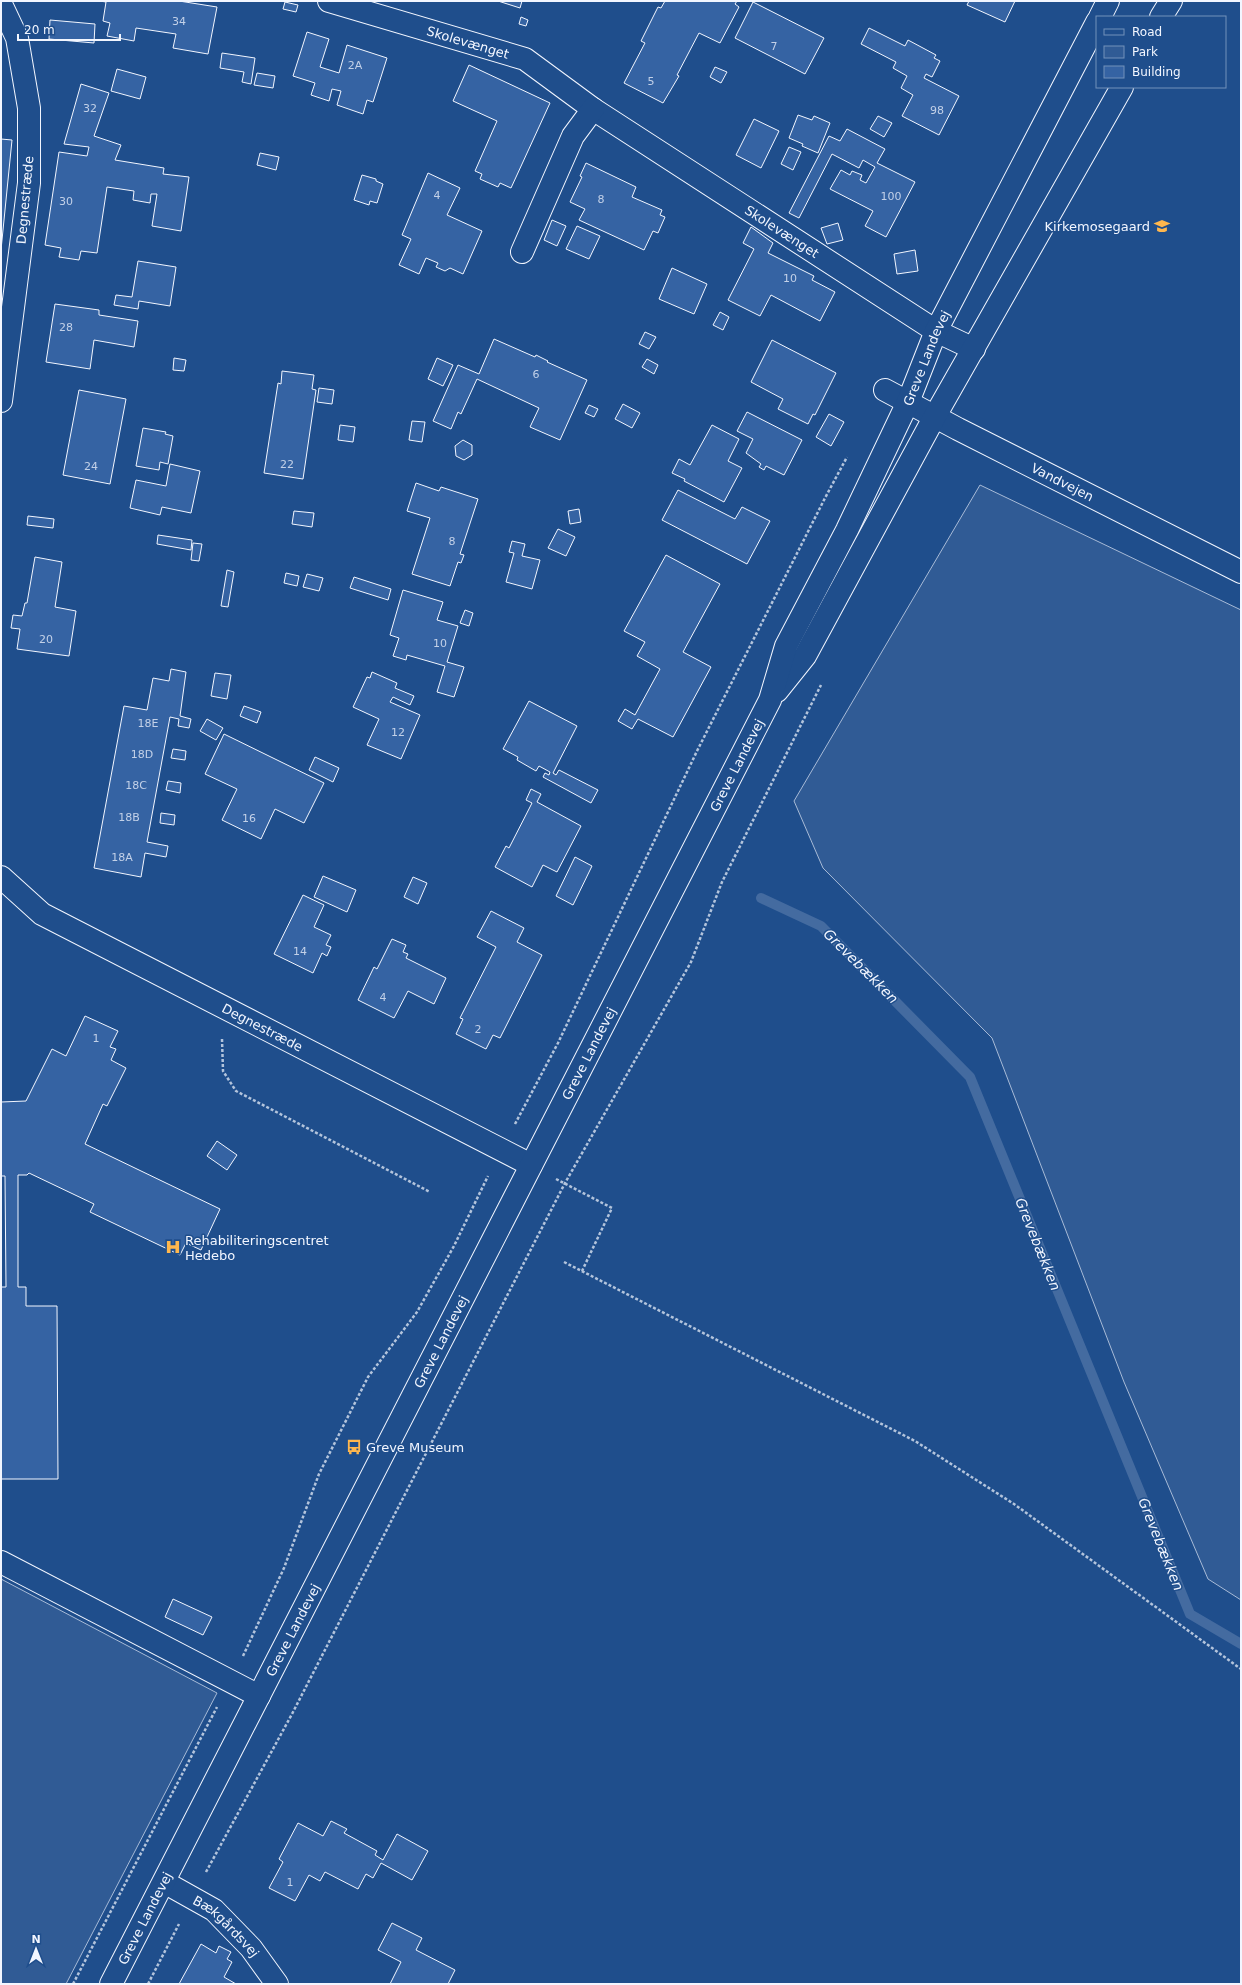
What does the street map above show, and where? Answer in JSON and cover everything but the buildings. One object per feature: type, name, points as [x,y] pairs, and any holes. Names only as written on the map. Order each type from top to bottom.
[{"type":"street","name":"Skolevænget","points":[[329,1],[525,59],[593,109],[936,331],[974,349]]},
{"type":"street","points":[[1100,16],[1108,1]]},
{"type":"street","points":[[1162,16],[1170,1]]},
{"type":"street","name":"Degnestræde","points":[[1,4],[17,38],[30,116],[29,182],[1,401]]},
{"type":"street","name":"Greve Landevej","points":[[111,1984],[770,700],[786,646],[847,530],[908,402],[936,331],[1096,24]]},
{"type":"street","name":"Greve Landevej","points":[[770,700],[805,656],[935,416],[1121,88]]},
{"type":"street","points":[[522,252],[573,136],[593,109]]},
{"type":"street","name":"Vandvejen","points":[[885,390],[958,429],[1241,572]]},
{"type":"street","name":"Degnestræde","points":[[1,877],[42,914],[531,1165]]},
{"type":"street","points":[[1,1562],[259,1696]]},
{"type":"street","name":"Bækgårdsvej","points":[[164,1882],[214,1910],[251,1948],[277,1984]]},
{"type":"path","points":[[73,1984],[231,1682],[284,1568],[319,1474],[368,1377],[417,1312],[454,1246],[501,1150],[558,1043],[698,751],[825,498],[851,450]]},
{"type":"path","points":[[148,1984],[192,1898],[292,1714],[565,1184],[691,962],[722,882],[824,679]]},
{"type":"path","points":[[224,1008],[222,1050],[223,1071],[236,1091],[430,1192]]},
{"type":"path","points":[[531,1165],[612,1208],[582,1271]]},
{"type":"path","points":[[564,1262],[915,1441],[1014,1504],[1241,1669]]},
{"type":"green space","points":[[980,485],[1241,610],[1241,1600],[1208,1579],[1124,1382],[992,1038],[823,868],[794,801]]},
{"type":"green space","points":[[1,1579],[217,1693],[66,1984],[1,1984]]},
{"type":"waterway","name":"Grevebækken","points":[[761,898],[821,926],[970,1077],[1190,1614],[1241,1644]]},
{"type":"place","name":"Kirkemosegaard","points":[[1162,226]]},
{"type":"place","name":"Rehabiliteringscentret Hedebo","points":[[173,1247]]},
{"type":"place","name":"Greve Museum","points":[[354,1447]]}]
